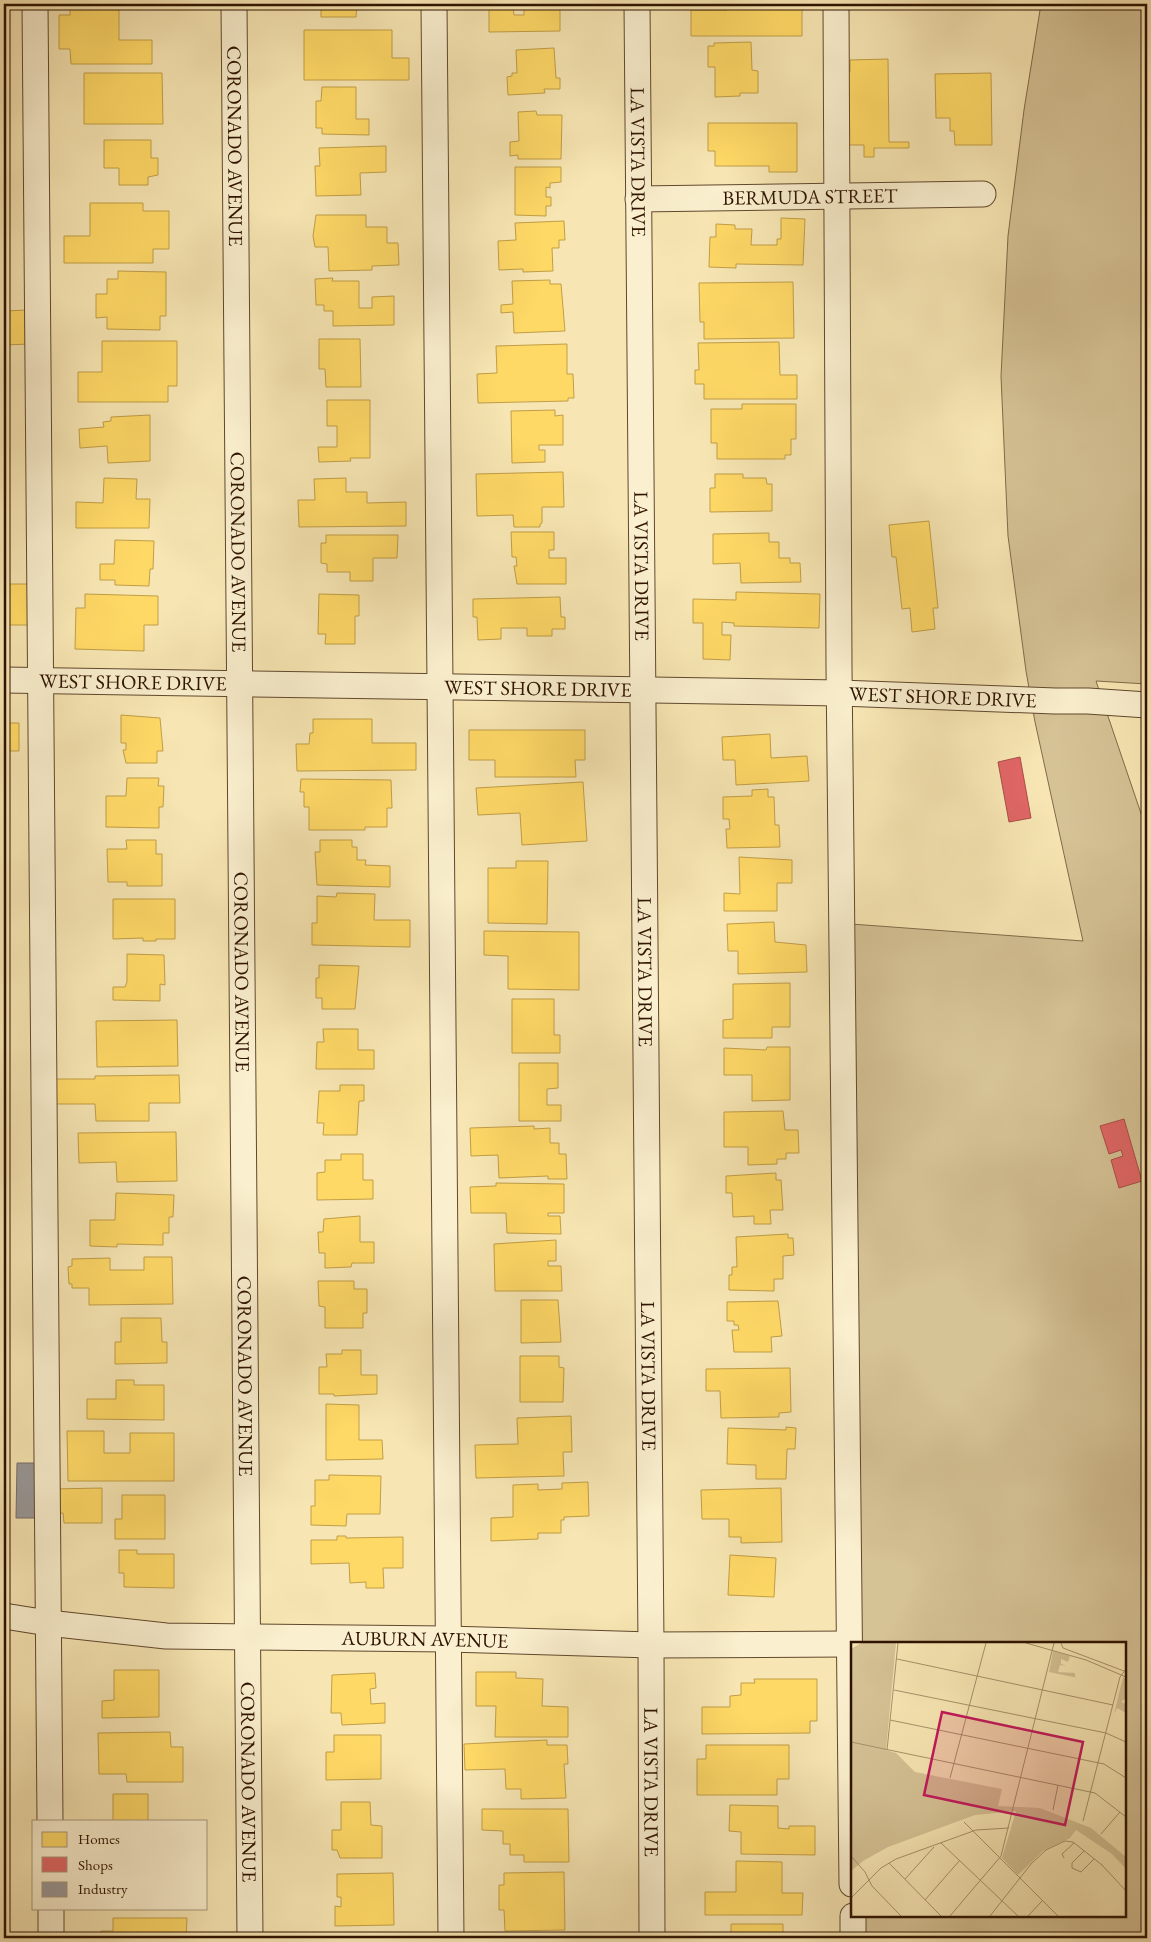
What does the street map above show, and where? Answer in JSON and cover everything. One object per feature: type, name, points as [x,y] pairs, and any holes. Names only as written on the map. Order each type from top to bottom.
[{"type":"street","points":[[34,4],[50,1820]]},
{"type":"street","name":"CORONADO AVENUE","points":[[234,4],[238,682],[250,1938]]},
{"type":"street","points":[[434,4],[451,1938]]},
{"type":"street","name":"LA VISTA DRIVE","points":[[637,4],[652,1938]]},
{"type":"street","points":[[836,4],[840,693],[851,1804]]},
{"type":"street","name":"BERMUDA STREET","points":[[638,199],[983,194]]},
{"type":"street","name":"WEST SHORE DRIVE","points":[[4,680],[238,682],[840,693],[1088,700],[1147,705]]},
{"type":"street","name":"AUBURN AVENUE","points":[[4,1616],[48,1623],[166,1636],[651,1645],[849,1644]]},
{"type":"street","points":[[51,1910],[51,1938]]},
{"type":"street","points":[[853,1917],[853,1938]]},
{"type":"shaded area","points":[[1041,4],[1147,4],[1147,684],[1096,681],[1147,831],[1147,1938],[863,1938],[863,1917],[1126,1917],[1126,1642],[860,1642],[851,924],[1083,941],[1035,722],[1026,671],[1008,536],[1001,376],[1008,236],[1024,110]]},
{"type":"building: Homes","points":[[321,4],[357,4],[356,17],[321,17]]},
{"type":"building: Homes","points":[[524,4],[560,4],[560,31],[489,32],[489,8],[513,7],[514,15],[524,15]]},
{"type":"building: Homes","points":[[727,4],[802,4],[802,36],[691,36],[691,10],[727,10]]},
{"type":"building: Homes","points":[[70,9],[119,9],[119,40],[152,40],[152,64],[71,64],[70,49],[59,49],[59,15],[70,15]]},
{"type":"building: Homes","points":[[304,30],[392,30],[392,58],[409,58],[409,80],[304,80]]},
{"type":"building: Homes","points":[[751,42],[752,70],[758,71],[758,93],[740,93],[740,96],[715,97],[715,67],[708,67],[708,46],[714,46],[714,43]]},
{"type":"building: Homes","points":[[554,48],[556,78],[560,78],[560,89],[544,89],[545,93],[508,95],[507,77],[512,76],[512,73],[517,73],[516,50]]},
{"type":"building: Homes","points":[[888,59],[889,142],[909,142],[909,148],[874,148],[874,157],[864,157],[864,145],[846,145],[845,71],[850,72],[850,60]]},
{"type":"building: Homes","points":[[84,73],[162,73],[163,124],[84,124]]},
{"type":"building: Homes","points":[[991,73],[992,145],[955,145],[954,131],[950,131],[950,118],[936,118],[935,74]]},
{"type":"building: Homes","points":[[322,87],[356,87],[356,119],[369,119],[369,135],[322,134],[322,128],[316,128],[316,101],[321,101]]},
{"type":"building: Homes","points":[[536,111],[537,115],[562,115],[561,159],[518,159],[518,155],[510,156],[510,142],[519,141],[518,112]]},
{"type":"building: Homes","points":[[708,123],[797,123],[797,172],[769,172],[769,166],[715,166],[715,151],[708,151]]},
{"type":"building: Homes","points":[[104,140],[151,140],[151,158],[158,158],[158,175],[148,177],[148,185],[119,185],[119,168],[104,168]]},
{"type":"building: Homes","points":[[386,146],[386,172],[360,173],[361,195],[316,196],[315,166],[320,166],[319,148]]},
{"type":"building: Homes","points":[[515,167],[561,167],[561,182],[550,183],[550,188],[546,187],[546,197],[551,197],[551,206],[546,206],[546,216],[515,215]]},
{"type":"building: Homes","points":[[90,203],[143,203],[143,211],[169,211],[169,249],[153,249],[153,263],[64,263],[64,236],[90,236]]},
{"type":"building: Homes","points":[[316,215],[366,215],[366,227],[387,227],[387,243],[398,243],[399,265],[372,266],[372,270],[329,271],[328,247],[315,247],[313,236]]},
{"type":"building: Homes","points":[[781,218],[805,219],[803,265],[736,264],[736,268],[709,267],[710,237],[716,237],[716,224],[735,225],[735,229],[752,229],[751,245],[777,245],[777,239],[781,239]]},
{"type":"building: Homes","points":[[564,221],[565,240],[559,240],[559,248],[552,248],[553,271],[523,272],[523,269],[499,270],[498,241],[516,240],[515,223]]},
{"type":"building: Homes","points":[[118,271],[166,272],[166,316],[160,316],[160,330],[107,329],[107,317],[96,318],[96,294],[107,294],[107,279],[118,279]]},
{"type":"building: Homes","points":[[333,278],[332,281],[359,281],[359,308],[372,308],[372,297],[394,296],[394,325],[333,326],[333,311],[324,311],[324,305],[316,305],[315,279]]},
{"type":"building: Homes","points":[[550,280],[550,284],[561,284],[565,331],[514,333],[513,312],[501,313],[501,305],[513,304],[512,281]]},
{"type":"building: Homes","points":[[793,282],[794,338],[704,339],[704,322],[700,322],[699,283]]},
{"type":"building: Homes","points":[[28,310],[30,344],[4,345],[4,311]]},
{"type":"building: Homes","points":[[319,339],[360,339],[361,387],[326,387],[325,369],[319,369]]},
{"type":"building: Homes","points":[[102,341],[177,341],[177,386],[168,386],[168,402],[78,402],[78,372],[102,372]]},
{"type":"building: Homes","points":[[779,342],[780,375],[797,375],[797,399],[704,399],[704,384],[695,384],[695,370],[699,370],[698,343]]},
{"type":"building: Homes","points":[[567,344],[567,374],[573,374],[574,398],[568,398],[568,401],[478,403],[477,374],[497,373],[496,346]]},
{"type":"building: Homes","points":[[327,400],[370,400],[370,458],[350,458],[351,461],[319,462],[318,447],[337,447],[337,426],[327,426]]},
{"type":"building: Homes","points":[[742,404],[796,404],[796,439],[791,439],[791,455],[785,455],[785,459],[717,459],[717,443],[711,443],[711,409],[742,409]]},
{"type":"building: Homes","points":[[555,410],[555,416],[563,415],[563,445],[539,445],[539,450],[545,450],[545,462],[512,463],[511,411]]},
{"type":"building: Homes","points":[[150,415],[150,461],[108,463],[107,446],[80,448],[79,429],[104,427],[103,422],[111,421],[111,417]]},
{"type":"building: Homes","points":[[563,472],[564,507],[542,507],[542,523],[540,527],[514,527],[513,515],[477,516],[476,474]]},
{"type":"building: Homes","points":[[715,474],[743,474],[743,478],[766,478],[767,484],[772,484],[772,511],[710,512],[710,488],[715,488]]},
{"type":"building: Homes","points":[[104,478],[137,479],[136,499],[150,499],[149,528],[76,528],[76,502],[103,503]]},
{"type":"building: Homes","points":[[346,478],[346,492],[367,492],[367,503],[406,502],[406,526],[299,527],[298,500],[315,500],[314,479]]},
{"type":"building: Homes","points":[[929,521],[938,608],[933,608],[935,629],[912,632],[910,608],[902,609],[896,557],[892,557],[889,525]]},
{"type":"building: Homes","points":[[511,532],[554,532],[554,550],[549,550],[549,558],[566,558],[566,584],[517,584],[514,566],[517,566],[516,557],[512,557]]},
{"type":"building: Homes","points":[[769,533],[769,542],[779,542],[779,558],[790,558],[790,563],[800,563],[801,582],[741,583],[740,563],[713,564],[713,534]]},
{"type":"building: Homes","points":[[326,535],[398,535],[397,558],[373,558],[373,581],[350,581],[350,572],[327,572],[327,564],[321,563],[321,543],[326,543]]},
{"type":"building: Homes","points":[[115,540],[154,541],[153,569],[150,569],[149,586],[115,585],[115,580],[100,580],[100,564],[114,564]]},
{"type":"building: Homes","points":[[4,584],[31,584],[32,625],[4,625]]},
{"type":"building: Homes","points":[[736,592],[820,594],[819,628],[734,626],[734,623],[722,622],[722,635],[731,635],[730,660],[703,659],[703,623],[693,623],[693,599],[736,600]]},
{"type":"building: Homes","points":[[85,594],[158,596],[158,625],[144,625],[144,651],[75,649],[76,608],[85,608]]},
{"type":"building: Homes","points":[[319,594],[359,595],[359,616],[355,616],[355,644],[325,644],[326,634],[318,634]]},
{"type":"building: Homes","points":[[560,597],[561,617],[565,617],[565,629],[552,629],[552,636],[527,636],[527,628],[501,628],[501,639],[478,640],[477,617],[473,617],[473,599]]},
{"type":"building: Homes","points":[[121,715],[160,718],[163,751],[157,751],[157,763],[126,763],[123,750],[126,750],[126,743],[121,743]]},
{"type":"building: Homes","points":[[313,719],[372,719],[372,743],[416,743],[416,770],[297,771],[296,744],[309,744],[310,733],[313,733]]},
{"type":"building: Homes","points":[[4,723],[19,723],[19,751],[4,751]]},
{"type":"building: Homes","points":[[469,730],[585,730],[585,760],[575,760],[576,777],[495,777],[495,760],[469,760]]},
{"type":"building: Homes","points":[[770,734],[771,758],[807,756],[809,781],[736,785],[735,760],[723,760],[722,737]]},
{"type":"building: Homes","points":[[127,778],[159,778],[158,786],[164,786],[163,807],[159,807],[159,828],[106,827],[106,796],[126,796]]},
{"type":"building: Homes","points":[[301,779],[391,780],[392,808],[387,808],[387,827],[365,827],[365,830],[309,830],[309,807],[304,807],[304,792],[300,792]]},
{"type":"building: Homes","points":[[583,782],[587,841],[522,845],[520,813],[478,815],[476,788]]},
{"type":"building: Homes","points":[[768,789],[768,797],[774,797],[775,825],[779,825],[780,847],[727,848],[726,829],[730,829],[729,819],[723,819],[723,797],[752,796],[752,790]]},
{"type":"building: Homes","points":[[126,840],[156,840],[156,854],[162,854],[162,886],[127,886],[127,882],[108,882],[107,849],[127,849]]},
{"type":"building: Homes","points":[[320,840],[352,840],[352,847],[357,847],[357,860],[366,860],[365,865],[390,866],[390,887],[317,885],[315,852],[320,852]]},
{"type":"building: Homes","points":[[739,857],[792,860],[792,883],[777,883],[777,911],[724,911],[724,893],[740,894]]},
{"type":"building: Homes","points":[[516,861],[548,861],[547,924],[488,923],[488,868],[516,868]]},
{"type":"building: Homes","points":[[337,893],[375,894],[374,920],[410,920],[410,947],[312,945],[312,923],[317,923],[317,896],[336,897]]},
{"type":"building: Homes","points":[[113,899],[175,899],[175,939],[143,941],[143,938],[113,939]]},
{"type":"building: Homes","points":[[774,922],[775,942],[806,945],[807,972],[738,974],[738,951],[728,951],[727,924]]},
{"type":"building: Homes","points":[[484,931],[579,932],[579,990],[508,989],[508,956],[484,955]]},
{"type":"building: Homes","points":[[127,954],[164,955],[165,985],[160,984],[160,1001],[113,1000],[113,987],[125,987],[127,982]]},
{"type":"building: Homes","points":[[319,965],[359,966],[355,1009],[322,1009],[322,998],[316,998],[316,978],[319,978]]},
{"type":"building: Homes","points":[[790,983],[790,1027],[772,1027],[772,1038],[723,1038],[723,1020],[733,1019],[733,984]]},
{"type":"building: Homes","points":[[512,999],[554,999],[554,1035],[560,1035],[560,1053],[512,1053]]},
{"type":"building: Homes","points":[[177,1020],[178,1066],[97,1067],[96,1021]]},
{"type":"building: Homes","points":[[323,1029],[358,1029],[358,1050],[374,1050],[374,1069],[316,1069],[317,1042],[324,1042]]},
{"type":"building: Homes","points":[[767,1047],[790,1047],[790,1100],[752,1101],[752,1075],[724,1075],[724,1048],[766,1050]]},
{"type":"building: Homes","points":[[519,1063],[558,1063],[558,1088],[547,1089],[547,1105],[561,1105],[561,1121],[519,1121]]},
{"type":"building: Homes","points":[[179,1075],[180,1103],[149,1103],[149,1121],[96,1121],[95,1104],[55,1104],[54,1079],[95,1079],[95,1076]]},
{"type":"building: Homes","points":[[340,1085],[364,1085],[364,1101],[359,1101],[357,1135],[323,1135],[324,1123],[317,1123],[319,1091],[340,1091]]},
{"type":"building: Homes","points":[[783,1111],[785,1130],[798,1130],[799,1153],[786,1153],[786,1159],[777,1159],[777,1164],[748,1165],[748,1147],[724,1147],[724,1112]]},
{"type":"building: Homes","points":[[534,1126],[534,1129],[550,1128],[550,1143],[559,1143],[559,1154],[566,1154],[567,1179],[548,1179],[548,1176],[499,1178],[498,1155],[471,1156],[470,1128]]},
{"type":"building: Homes","points":[[176,1132],[177,1181],[117,1182],[116,1162],[79,1163],[78,1133]]},
{"type":"building: Homes","points":[[341,1154],[363,1154],[363,1180],[373,1180],[373,1199],[317,1200],[317,1173],[325,1172],[325,1160],[341,1160]]},
{"type":"building: Homes","points":[[776,1173],[776,1180],[781,1180],[783,1210],[770,1210],[771,1224],[754,1224],[754,1216],[733,1217],[732,1193],[726,1193],[726,1176]]},
{"type":"building: Homes","points":[[496,1183],[564,1184],[564,1213],[548,1213],[548,1216],[560,1216],[561,1234],[507,1233],[506,1213],[471,1213],[470,1187],[496,1186]]},
{"type":"building: Homes","points":[[116,1193],[174,1195],[173,1217],[169,1217],[169,1233],[163,1233],[163,1245],[117,1244],[117,1247],[90,1246],[90,1220],[115,1220]]},
{"type":"building: Homes","points":[[360,1216],[360,1242],[374,1242],[374,1263],[352,1263],[351,1267],[325,1268],[325,1253],[319,1253],[318,1232],[323,1232],[324,1219]]},
{"type":"building: Homes","points":[[788,1234],[788,1238],[793,1238],[794,1255],[783,1256],[783,1279],[774,1279],[774,1291],[729,1290],[729,1275],[732,1275],[732,1267],[737,1267],[736,1237]]},
{"type":"building: Homes","points":[[556,1240],[556,1261],[548,1261],[548,1266],[561,1266],[562,1291],[495,1291],[494,1244]]},
{"type":"building: Homes","points":[[144,1257],[172,1257],[173,1304],[89,1305],[89,1288],[72,1288],[72,1284],[69,1284],[68,1267],[72,1266],[72,1259],[110,1258],[110,1270],[144,1270]]},
{"type":"building: Homes","points":[[318,1281],[354,1281],[354,1289],[367,1289],[367,1313],[363,1313],[363,1328],[325,1328],[325,1307],[319,1306]]},
{"type":"building: Homes","points":[[521,1300],[558,1300],[561,1342],[521,1343]]},
{"type":"building: Homes","points":[[778,1301],[782,1336],[771,1337],[772,1352],[734,1352],[732,1330],[739,1330],[738,1325],[734,1325],[734,1321],[727,1321],[727,1302]]},
{"type":"building: Homes","points":[[121,1318],[161,1318],[162,1342],[167,1342],[167,1363],[115,1364],[115,1342],[121,1342]]},
{"type":"building: Homes","points":[[342,1350],[361,1350],[361,1375],[377,1375],[377,1394],[334,1396],[334,1394],[319,1394],[319,1367],[327,1367],[326,1354],[342,1354]]},
{"type":"building: Homes","points":[[520,1356],[559,1356],[559,1367],[564,1368],[563,1402],[520,1402]]},
{"type":"building: Homes","points":[[790,1368],[791,1412],[779,1413],[779,1417],[721,1418],[720,1391],[706,1391],[706,1369]]},
{"type":"building: Homes","points":[[116,1380],[134,1380],[134,1385],[164,1385],[164,1420],[87,1419],[87,1399],[116,1399]]},
{"type":"building: Homes","points":[[326,1404],[359,1405],[359,1440],[382,1440],[383,1459],[326,1460]]},
{"type":"building: Homes","points":[[571,1416],[572,1452],[563,1452],[564,1476],[476,1478],[475,1445],[518,1444],[517,1418]]},
{"type":"building: Homes","points":[[786,1427],[796,1428],[795,1449],[787,1449],[786,1479],[756,1479],[756,1465],[727,1464],[728,1428],[786,1430]]},
{"type":"building: Homes","points":[[67,1431],[104,1431],[104,1453],[130,1453],[130,1433],[174,1433],[174,1481],[68,1481]]},
{"type":"building: Homes","points":[[329,1475],[381,1476],[380,1514],[347,1514],[346,1526],[311,1525],[311,1506],[315,1506],[315,1480],[329,1480]]},
{"type":"building: Homes","points":[[588,1482],[589,1516],[564,1517],[564,1520],[561,1520],[561,1533],[538,1533],[538,1539],[491,1541],[491,1518],[513,1517],[513,1485],[538,1484],[538,1490],[562,1489],[562,1483]]},
{"type":"building: Homes","points":[[102,1488],[102,1523],[64,1523],[63,1513],[53,1513],[52,1489]]},
{"type":"building: Homes","points":[[781,1488],[782,1542],[741,1543],[741,1537],[729,1537],[729,1519],[702,1519],[701,1490]]},
{"type":"building: Homes","points":[[122,1495],[165,1495],[165,1539],[115,1539],[115,1519],[122,1519]]},
{"type":"building: Homes","points":[[337,1536],[346,1536],[346,1538],[403,1537],[403,1568],[383,1568],[384,1588],[366,1588],[366,1582],[350,1583],[349,1563],[311,1564],[311,1540],[337,1540]]},
{"type":"building: Homes","points":[[119,1550],[137,1550],[137,1554],[174,1554],[174,1588],[124,1587],[124,1573],[119,1573]]},
{"type":"building: Homes","points":[[730,1555],[776,1558],[774,1597],[728,1595]]},
{"type":"building: Homes","points":[[114,1670],[159,1670],[159,1717],[102,1718],[102,1701],[114,1700]]},
{"type":"building: Homes","points":[[476,1672],[516,1672],[516,1678],[543,1679],[542,1706],[568,1707],[568,1737],[495,1737],[496,1706],[476,1706]]},
{"type":"building: Homes","points":[[375,1673],[376,1688],[370,1689],[371,1704],[385,1703],[385,1723],[342,1725],[341,1713],[331,1713],[332,1675]]},
{"type":"building: Homes","points":[[754,1679],[817,1679],[817,1721],[810,1721],[810,1733],[702,1734],[702,1707],[730,1707],[730,1696],[741,1695],[741,1683],[755,1683]]},
{"type":"building: Homes","points":[[170,1732],[171,1747],[183,1747],[183,1782],[127,1782],[126,1774],[99,1774],[98,1733]]},
{"type":"building: Homes","points":[[334,1735],[381,1735],[381,1779],[326,1780],[326,1752],[334,1752]]},
{"type":"building: Homes","points":[[547,1740],[547,1745],[567,1745],[568,1764],[564,1764],[566,1798],[521,1799],[521,1789],[506,1789],[505,1769],[465,1770],[464,1744]]},
{"type":"building: Homes","points":[[706,1745],[789,1745],[789,1779],[777,1779],[777,1795],[697,1795],[697,1759],[706,1759]]},
{"type":"building: Homes","points":[[113,1794],[148,1794],[148,1820],[113,1820]]},
{"type":"building: Homes","points":[[341,1802],[370,1802],[371,1825],[382,1826],[382,1858],[340,1858],[337,1850],[332,1850],[332,1830],[341,1830]]},
{"type":"building: Homes","points":[[730,1805],[778,1806],[778,1828],[789,1829],[789,1826],[815,1826],[815,1855],[741,1854],[741,1832],[729,1831]]},
{"type":"building: Homes","points":[[482,1809],[568,1809],[569,1862],[524,1862],[524,1855],[510,1855],[510,1844],[503,1844],[503,1831],[482,1830]]},
{"type":"building: Homes","points":[[736,1861],[782,1862],[782,1893],[803,1893],[802,1915],[705,1915],[705,1892],[736,1892]]},
{"type":"building: Homes","points":[[564,1872],[565,1930],[505,1931],[504,1910],[499,1910],[499,1885],[504,1885],[504,1873]]},
{"type":"building: Homes","points":[[393,1873],[394,1925],[335,1926],[335,1906],[341,1907],[341,1897],[337,1897],[337,1874]]},
{"type":"building: Homes","points":[[113,1918],[187,1918],[186,1938],[101,1938],[101,1931],[113,1931]]},
{"type":"building: Homes","points":[[731,1924],[783,1924],[783,1938],[731,1938]]},
{"type":"building: Shops","points":[[1020,757],[1031,818],[1009,822],[998,762]]},
{"type":"building: Shops","points":[[1124,1119],[1142,1181],[1119,1188],[1111,1160],[1123,1156],[1121,1150],[1109,1154],[1100,1126]]},
{"type":"building: Industry","points":[[17,1463],[40,1463],[40,1518],[16,1518]]}]
